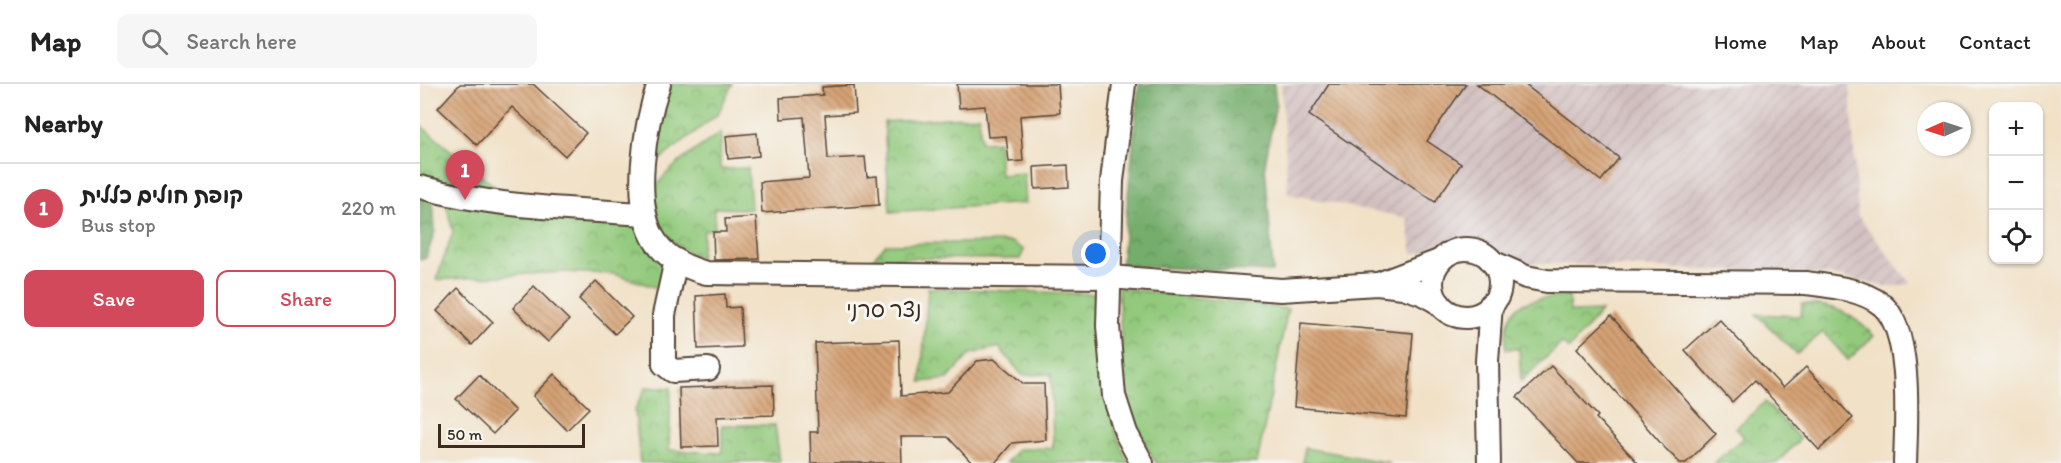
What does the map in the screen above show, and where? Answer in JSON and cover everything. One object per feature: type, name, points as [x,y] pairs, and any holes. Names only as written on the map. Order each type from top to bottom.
[{"type":"street","points":[[659,84],[644,157],[644,214],[656,243],[687,268],[706,273],[1109,277],[1281,290],[1377,285],[1402,287],[1421,293],[1448,309],[1481,341],[1487,361]]},
{"type":"street","points":[[1124,84],[1112,181],[1108,326],[1114,396],[1126,433],[1142,463]]},
{"type":"street","points":[[420,187],[440,193],[549,208],[644,214]]},
{"type":"street","points":[[1377,285],[1439,261],[1458,249],[1469,249],[1526,277],[1547,281],[1806,283],[1832,286],[1861,294],[1881,305],[1893,320],[1899,339],[1904,369],[1905,463]]},
{"type":"street","points":[[676,260],[664,315],[664,364],[673,371],[708,369]]},
{"type":"street","points":[[1439,261],[1432,282],[1448,309]]},
{"type":"street","points":[[1489,463],[1487,361],[1493,301],[1499,278],[1492,262]]},
{"type":"street","points":[[1448,309],[1479,314],[1493,301],[1522,287],[1547,281]]},
{"type":"shaded area","points":[[1281,84],[1850,84],[1858,216],[1911,284],[1886,287],[1832,275],[1530,263],[1509,260],[1491,246],[1470,242],[1450,243],[1434,250],[1413,254],[1407,218],[1288,194]]},
{"type":"green space","points":[[665,84],[732,84],[718,114],[649,168]]},
{"type":"green space","points":[[1139,84],[1274,84],[1276,103],[1265,164],[1273,272],[1121,266]]},
{"type":"green space","points":[[979,116],[981,142],[998,141],[1000,175],[1024,173],[1026,203],[890,212],[884,122]]},
{"type":"green space","points":[[420,125],[499,190],[420,180]]},
{"type":"green space","points":[[721,132],[720,169],[748,168],[751,209],[714,208],[715,229],[704,230],[700,258],[675,244],[664,231],[657,214],[655,192],[659,182],[674,166]]},
{"type":"green space","points":[[420,195],[433,198],[435,231],[426,258],[420,260]]},
{"type":"green space","points":[[446,203],[631,218],[656,257],[668,266],[661,289],[614,274],[561,272],[436,280],[453,232]]},
{"type":"green space","points":[[1012,242],[1024,250],[1020,259],[873,258],[886,244]]},
{"type":"green space","points":[[928,288],[1099,294],[1108,402],[1113,423],[1129,463],[1006,463],[1018,449],[1053,448],[1051,374],[1022,375],[999,347],[970,354],[948,379],[921,382]]},
{"type":"green space","points":[[1118,288],[1288,309],[1257,463],[1156,463],[1131,417],[1124,380]]},
{"type":"green space","points":[[1569,295],[1570,312],[1601,311],[1569,349],[1562,343],[1521,381],[1519,349],[1506,349],[1506,332],[1514,311],[1530,301]]},
{"type":"green space","points":[[1802,304],[1823,305],[1842,311],[1874,336],[1848,360],[1823,332],[1797,354],[1756,314],[1801,316]]},
{"type":"green space","points":[[646,387],[671,388],[669,450],[722,453],[722,425],[775,425],[780,461],[640,463],[635,410]]},
{"type":"green space","points":[[1765,402],[1800,439],[1777,463],[1714,463],[1744,437],[1736,428]]},
{"type":"green space","points":[[1305,448],[1391,463],[1302,463]]},
{"type":"building","points":[[460,84],[533,84],[586,133],[565,156],[512,107],[477,145],[438,108]]},
{"type":"building","points":[[957,84],[1058,84],[1060,113],[1020,116],[1023,161],[1009,162],[1006,136],[988,137],[985,106],[959,108]]},
{"type":"building","points":[[1329,84],[1466,84],[1427,141],[1461,164],[1435,202],[1309,115]]},
{"type":"building","points":[[1477,84],[1524,84],[1619,158],[1601,181]]},
{"type":"building","points":[[854,85],[856,113],[825,115],[828,159],[865,157],[867,177],[877,176],[879,205],[762,213],[760,182],[809,178],[804,117],[781,119],[780,98],[823,95],[822,87]]},
{"type":"building","points":[[757,133],[759,156],[728,159],[726,136]]},
{"type":"building","points":[[1068,165],[1069,187],[1035,189],[1034,167]]},
{"type":"building","points":[[756,217],[759,259],[714,260],[713,232],[726,232],[725,219]]},
{"type":"building","points":[[596,281],[632,317],[615,334],[579,299]]},
{"type":"building","points":[[534,286],[569,320],[548,342],[513,308]]},
{"type":"building","points":[[458,288],[493,322],[472,345],[437,311]]},
{"type":"building","points":[[725,294],[726,308],[740,307],[742,347],[698,349],[696,296]]},
{"type":"building","points":[[1611,316],[1716,434],[1686,463],[1680,463],[1665,448],[1577,348]]},
{"type":"building","points":[[1719,319],[1783,388],[1806,367],[1853,418],[1819,450],[1755,380],[1732,402],[1685,350]]},
{"type":"building","points":[[1301,323],[1413,333],[1406,418],[1294,407]]},
{"type":"building","points":[[899,340],[901,396],[948,392],[977,361],[994,359],[1024,384],[1044,384],[1046,440],[1012,443],[995,463],[972,463],[948,437],[901,437],[902,463],[811,463],[810,432],[818,432],[815,343]]},
{"type":"building","points":[[1551,366],[1638,463],[1578,463],[1517,397]]},
{"type":"building","points":[[554,374],[589,408],[567,430],[533,396]]},
{"type":"building","points":[[479,375],[515,411],[493,434],[456,399]]},
{"type":"building","points":[[773,385],[774,415],[717,417],[718,446],[681,447],[679,388]]},
{"type":"place","name":"קופת חולים כללית","points":[[465,200]]},
{"type":"district","name":"נצר סרני","points":[[884,309]]}]
